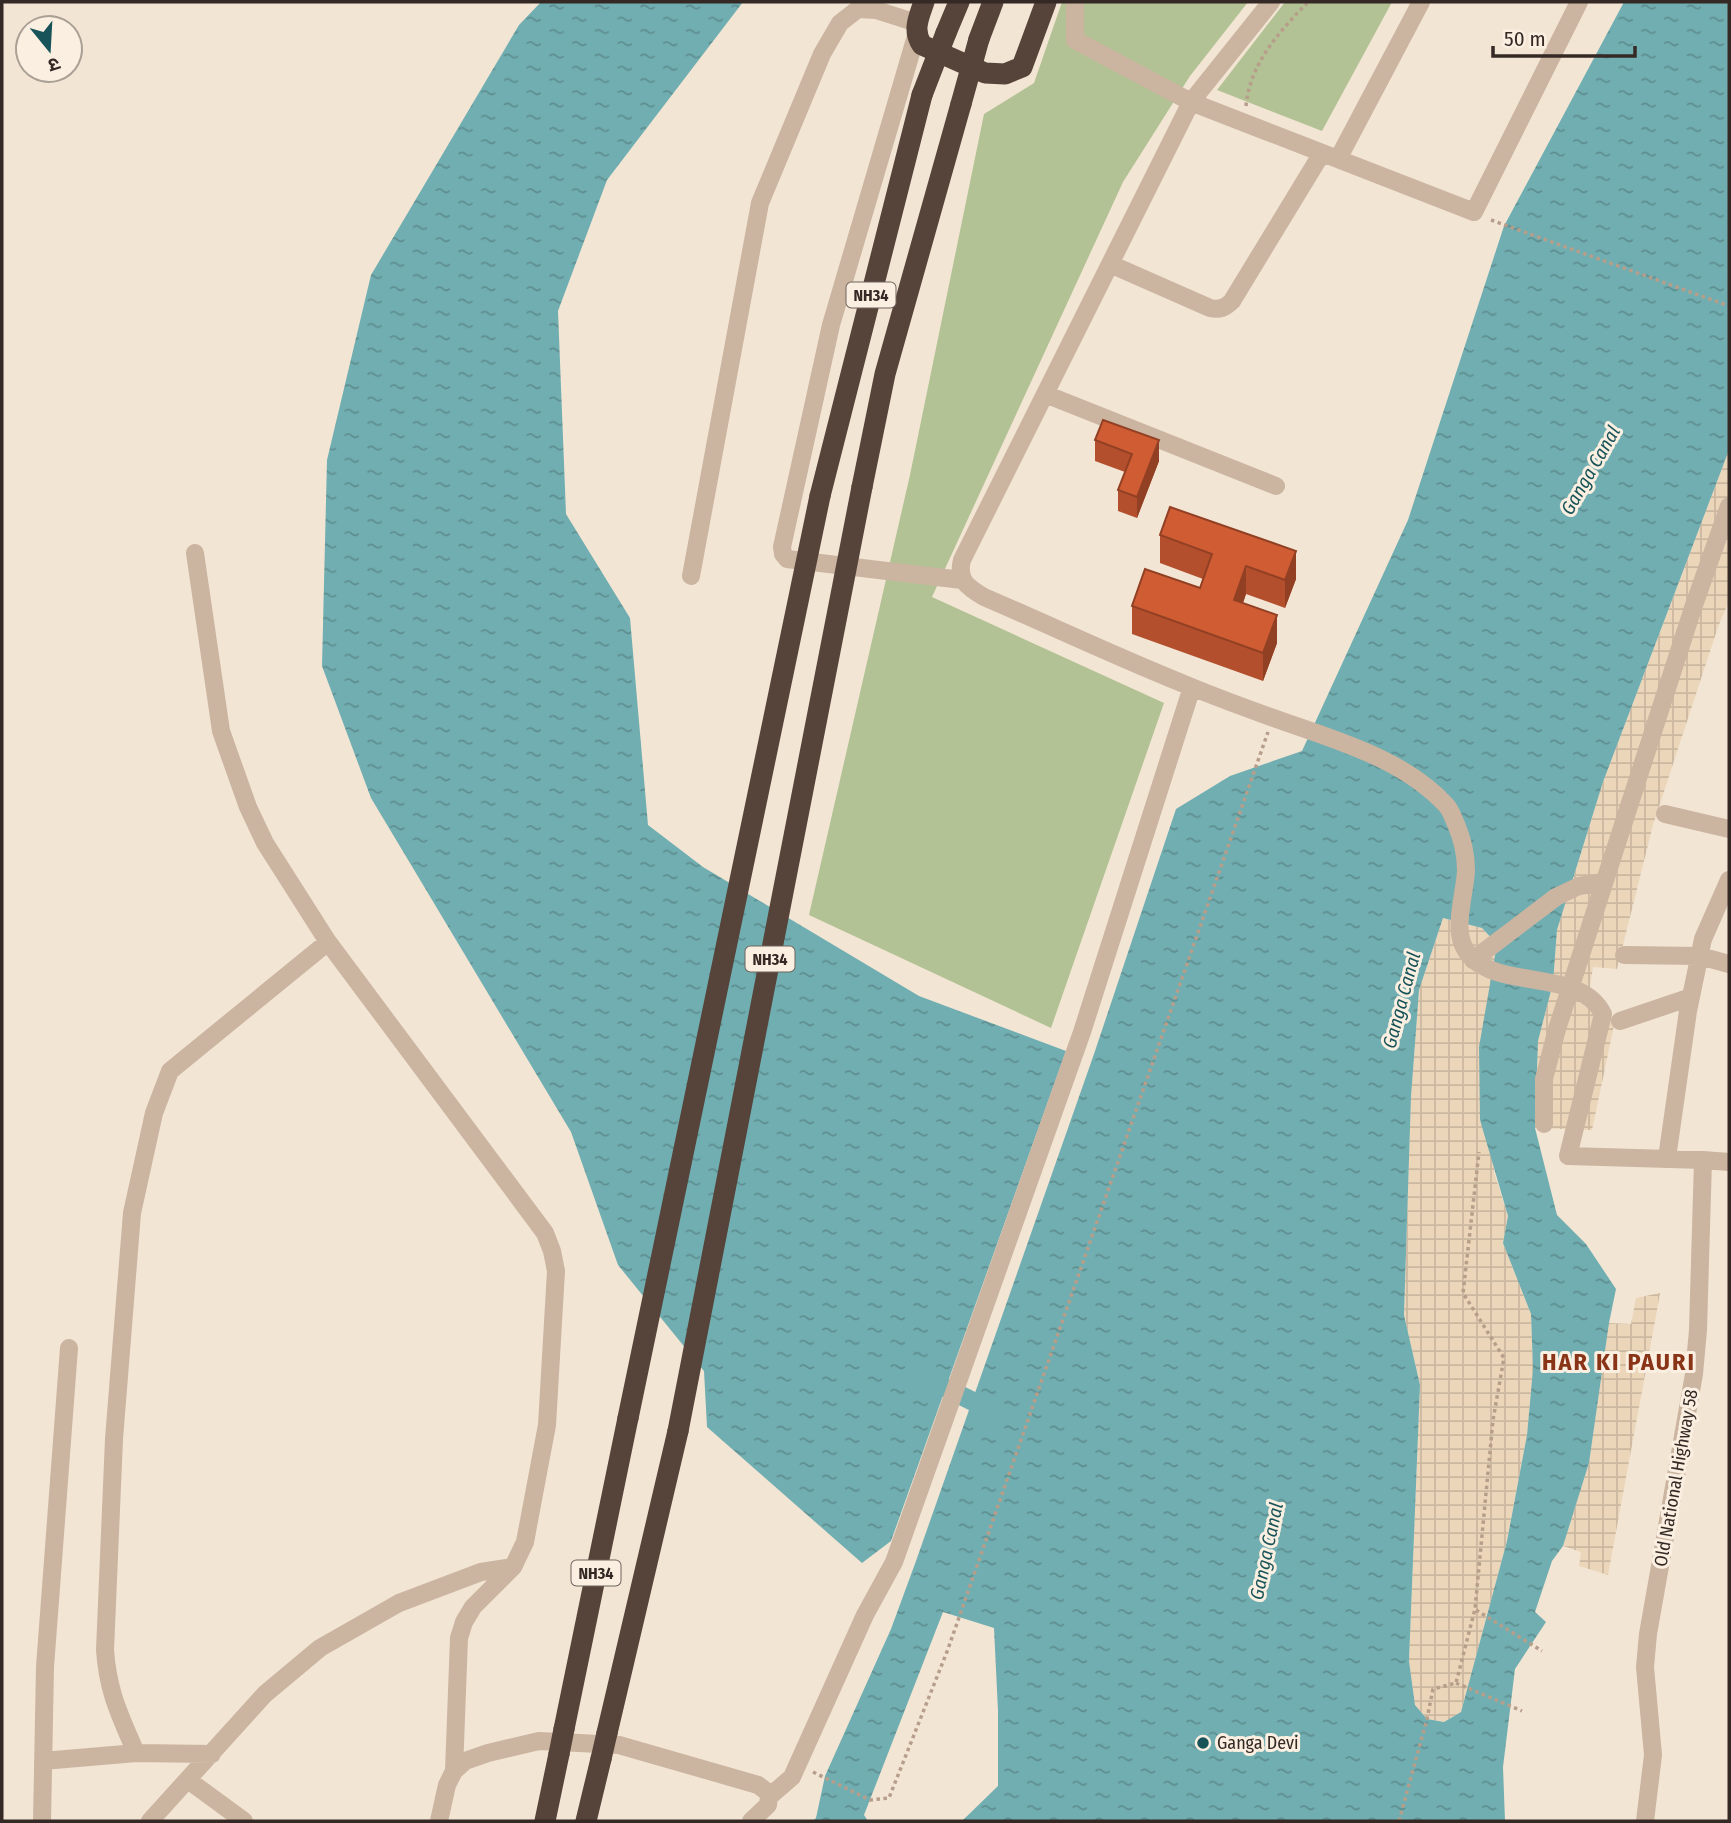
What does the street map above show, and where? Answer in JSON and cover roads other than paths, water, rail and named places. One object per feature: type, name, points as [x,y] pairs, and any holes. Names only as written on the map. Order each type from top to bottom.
[{"type":"highway","points":[[924,2],[916,29],[922,45],[985,73],[1005,74],[1022,67],[1046,2]]},
{"type":"highway","name":"NH34","points":[[545,1821],[820,496],[922,95],[958,2]]},
{"type":"highway","name":"NH34","points":[[586,1821],[678,1431],[885,374],[979,40],[993,2]]},
{"type":"street","points":[[1074,2],[1075,40],[1191,102],[1474,212],[1579,2]]},
{"type":"street","points":[[1271,2],[1191,102],[962,560],[962,580],[984,597],[1192,687],[1338,739],[1421,781],[1449,808],[1462,838],[1466,869],[1459,922],[1463,947],[1473,960],[1493,970],[1562,985],[1598,1003],[1603,1013],[1568,1156],[1667,1157],[1729,1162]]},
{"type":"street","points":[[1110,264],[1210,308],[1217,310],[1233,301],[1330,156],[1421,2]]},
{"type":"street","points":[[691,576],[760,203],[822,54],[840,23],[858,9],[876,10],[916,29],[831,325],[782,547],[783,554],[787,559],[962,580]]},
{"type":"street","points":[[1045,394],[1276,486]]},
{"type":"street","points":[[1544,1124],[1544,1079],[1562,985],[1604,882],[1729,506]]},
{"type":"street","points":[[195,553],[221,732],[248,807],[265,842],[328,942],[545,1233],[552,1251],[556,1272],[548,1426],[528,1529],[513,1567],[473,1607],[459,1638],[454,1771]]},
{"type":"street","points":[[769,1797],[792,1777],[865,1615],[894,1562],[1082,1032],[1192,687]]},
{"type":"street","points":[[1665,814],[1729,829]]},
{"type":"street","points":[[1667,1157],[1691,997],[1703,939],[1729,880]]},
{"type":"street","points":[[1473,960],[1556,897],[1579,886],[1604,882]]},
{"type":"street","points":[[136,1753],[107,1679],[105,1650],[114,1439],[132,1213],[153,1113],[170,1071],[328,942]]},
{"type":"street","points":[[1624,955],[1700,956],[1729,964]]},
{"type":"street","points":[[1620,1021],[1691,997]]},
{"type":"street","name":"Old National Highway 58","points":[[1646,1821],[1653,1755],[1645,1667],[1648,1634],[1694,1374],[1698,1330],[1703,1160]]},
{"type":"street","points":[[42,1821],[46,1667],[69,1348]]},
{"type":"street","points":[[150,1821],[265,1695],[320,1648],[399,1603],[481,1572],[513,1567]]},
{"type":"street","points":[[439,1821],[447,1785],[454,1771],[465,1761],[539,1741],[619,1745],[758,1785],[769,1797],[768,1805],[751,1821]]},
{"type":"street","points":[[43,1761],[136,1753],[212,1754]]},
{"type":"street","points":[[188,1780],[244,1821]]},
{"type":"water","points":[[541,2],[743,2],[607,180],[558,311],[566,514],[630,618],[648,825],[703,867],[919,996],[1066,1051],[891,1541],[862,1563],[707,1427],[704,1371],[618,1265],[571,1132],[371,798],[322,666],[327,460],[371,275],[519,25]]},
{"type":"water","name":"Ganga Canal","points":[[1624,2],[1729,2],[1729,450],[1603,782],[1557,930],[1553,983],[1538,1041],[1535,1128],[1557,1215],[1586,1244],[1616,1289],[1589,1463],[1563,1546],[1552,1561],[1535,1612],[1546,1622],[1515,1669],[1503,1767],[1505,1821],[962,1821],[998,1786],[994,1628],[943,1612],[864,1815],[868,1821],[813,1821],[816,1818],[825,1776],[891,1629],[916,1561],[1094,1054],[1176,809],[1230,776],[1302,751],[1408,520],[1504,226]],"holes":[[[1443,918],[1482,928],[1497,944],[1479,1047],[1480,1120],[1508,1216],[1503,1243],[1531,1314],[1533,1369],[1527,1435],[1507,1541],[1461,1712],[1444,1722],[1427,1719],[1415,1705],[1409,1661],[1420,1385],[1404,1315],[1411,1097],[1419,990]]]},
{"type":"waterway","points":[[922,1376],[992,1411]]},
{"type":"place","name":"Ganga Devi","points":[[1203,1743]]},
{"type":"district","name":"HAR KI PAURI","points":[[1619,1362]]}]
